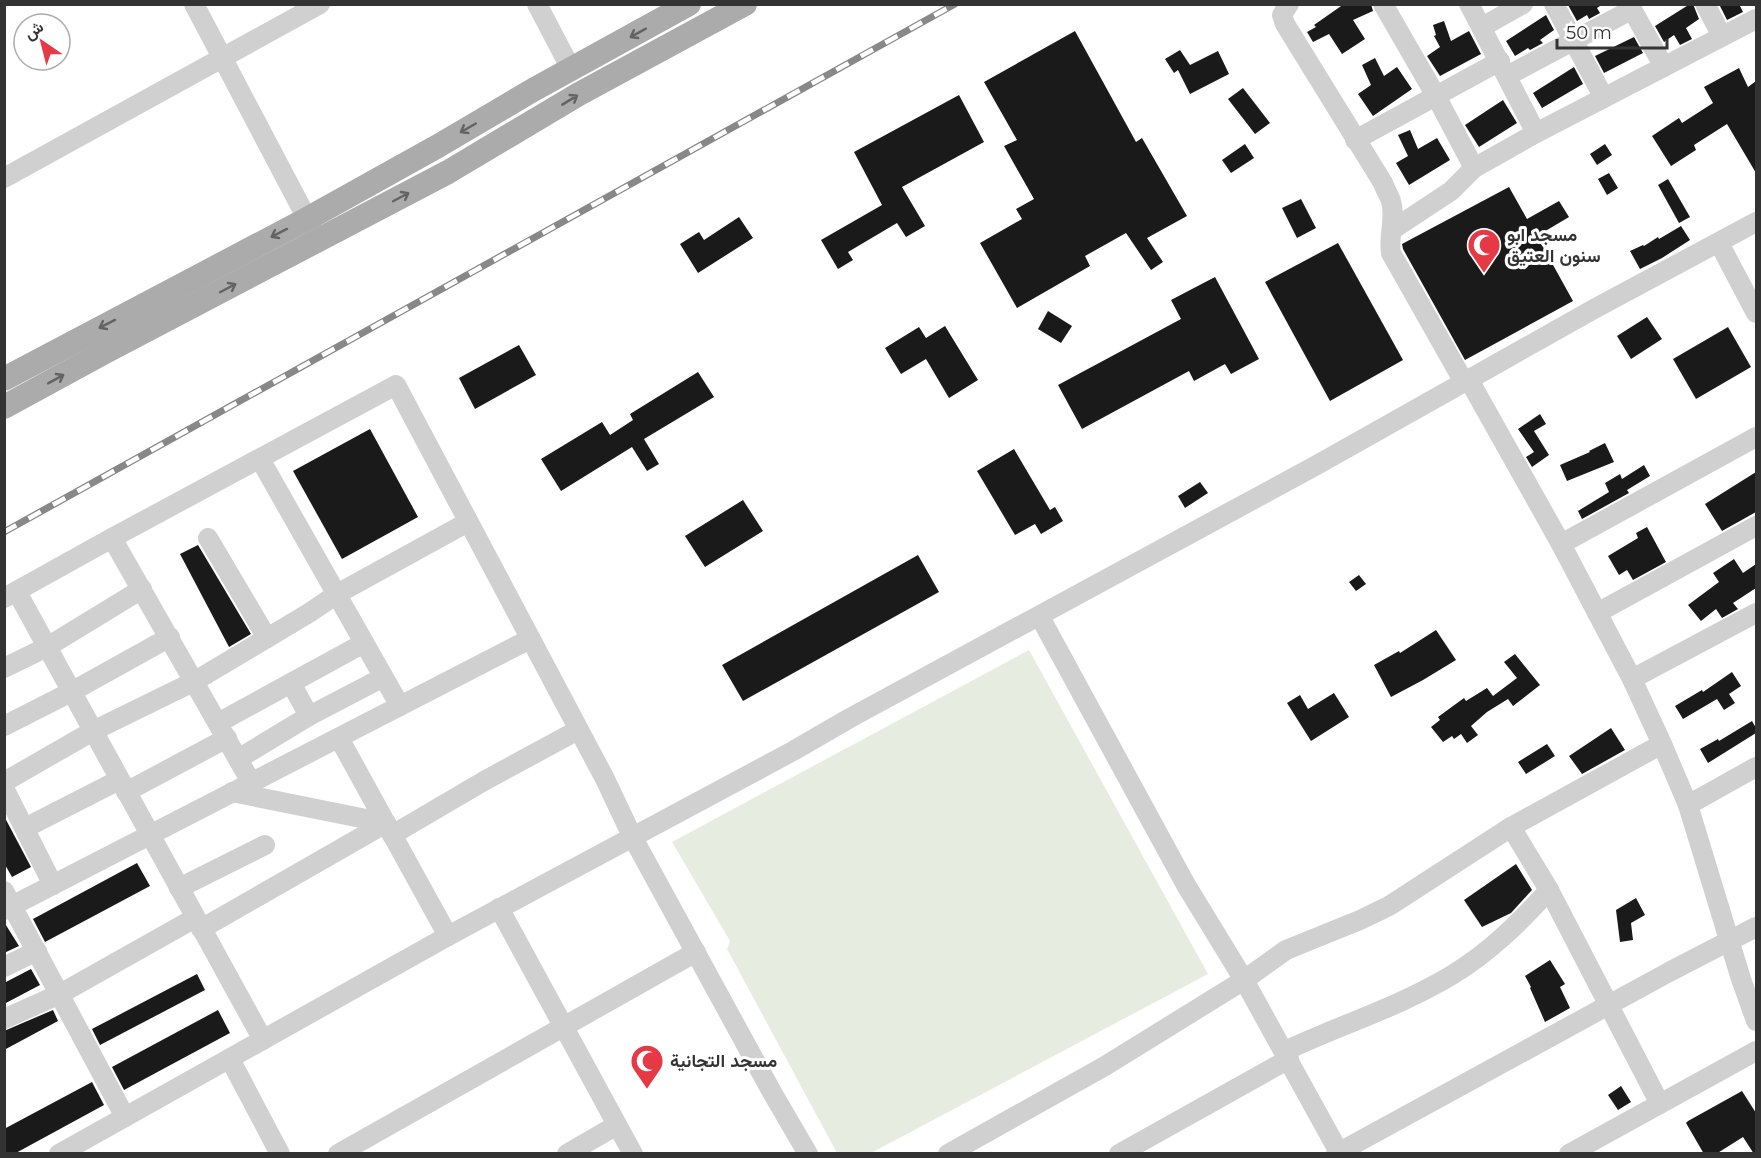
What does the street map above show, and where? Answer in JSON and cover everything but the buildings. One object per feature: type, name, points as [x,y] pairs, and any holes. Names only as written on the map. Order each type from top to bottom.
[{"type":"main road","points":[[4,380],[307,219],[689,4]]},
{"type":"main road","points":[[4,407],[448,172],[579,94],[745,4]]},
{"type":"street","points":[[194,4],[319,240]]},
{"type":"street","points":[[4,178],[320,4]]},
{"type":"street","points":[[537,4],[571,69]]},
{"type":"street","points":[[1289,4],[1282,15],[1285,24],[1391,200],[1392,230],[1389,242],[1391,253],[1560,544],[1632,679],[1662,744],[1688,805],[1756,1021]]},
{"type":"street","points":[[1383,4],[1474,168]]},
{"type":"street","points":[[1469,4],[1536,133]]},
{"type":"street","points":[[1482,27],[1523,4]]},
{"type":"street","points":[[1554,4],[1604,98]]},
{"type":"street","points":[[1705,4],[1722,36]]},
{"type":"street","points":[[1355,140],[1436,96],[1574,41],[1630,7],[1664,67]]},
{"type":"street","points":[[1392,230],[1451,191],[1474,168],[1536,133],[1756,19]]},
{"type":"street","points":[[59,1154],[448,936],[1040,617],[1316,466],[1594,309],[1756,222]]},
{"type":"street","points":[[1719,243],[1756,314]]},
{"type":"street","points":[[263,1040],[47,647],[11,595],[396,385],[632,836],[808,1154]]},
{"type":"street","points":[[1560,544],[1756,437]]},
{"type":"street","points":[[260,459],[400,706]]},
{"type":"street","points":[[4,782],[93,731],[195,681],[337,594],[468,522]]},
{"type":"street","points":[[1597,613],[1756,526]]},
{"type":"street","points":[[112,538],[251,782]]},
{"type":"street","points":[[208,538],[267,638]]},
{"type":"street","points":[[4,668],[47,647],[142,589]]},
{"type":"street","points":[[1632,679],[1756,613]]},
{"type":"street","points":[[1040,617],[1186,885],[1287,1055],[1339,1153],[1756,927]]},
{"type":"street","points":[[4,726],[170,638]]},
{"type":"street","points":[[125,1117],[37,951],[7,902],[54,885],[530,639]]},
{"type":"street","points":[[25,828],[123,786],[223,730],[291,683],[364,643]]},
{"type":"street","points":[[238,759],[309,716],[378,680]]},
{"type":"street","points":[[291,683],[309,716]]},
{"type":"street","points":[[4,1019],[60,994],[389,829],[578,730]]},
{"type":"street","points":[[339,738],[448,936]]},
{"type":"street","points":[[948,1154],[981,1146],[1244,980],[1286,950],[1389,906],[1510,827],[1662,744]]},
{"type":"street","points":[[1688,805],[1756,767]]},
{"type":"street","points":[[4,788],[54,885]]},
{"type":"street","points":[[232,792],[389,829]]},
{"type":"street","points":[[1510,827],[1549,890],[1660,1104]]},
{"type":"street","points":[[179,888],[265,845]]},
{"type":"street","points":[[1119,1154],[1322,1034],[1370,1016],[1454,974],[1502,939],[1549,890]]},
{"type":"street","points":[[499,908],[633,1154]]},
{"type":"street","points":[[4,967],[37,951]]},
{"type":"street","points":[[338,1154],[696,952]]},
{"type":"street","points":[[1569,1154],[1756,1051]]},
{"type":"street","points":[[230,1059],[280,1154]]},
{"type":"street","points":[[567,1154],[617,1125]]},
{"type":"shaded area","points":[[1029,650],[1208,974],[871,1153],[837,1153],[727,949],[730,941],[672,842]]},
{"type":"railway","points":[[4,532],[955,4]]},
{"type":"place","name":"مسجد ابو سنون العتيق","points":[[1484,274]]},
{"type":"place","name":"مسجد التجانية","points":[[647,1090]]}]
